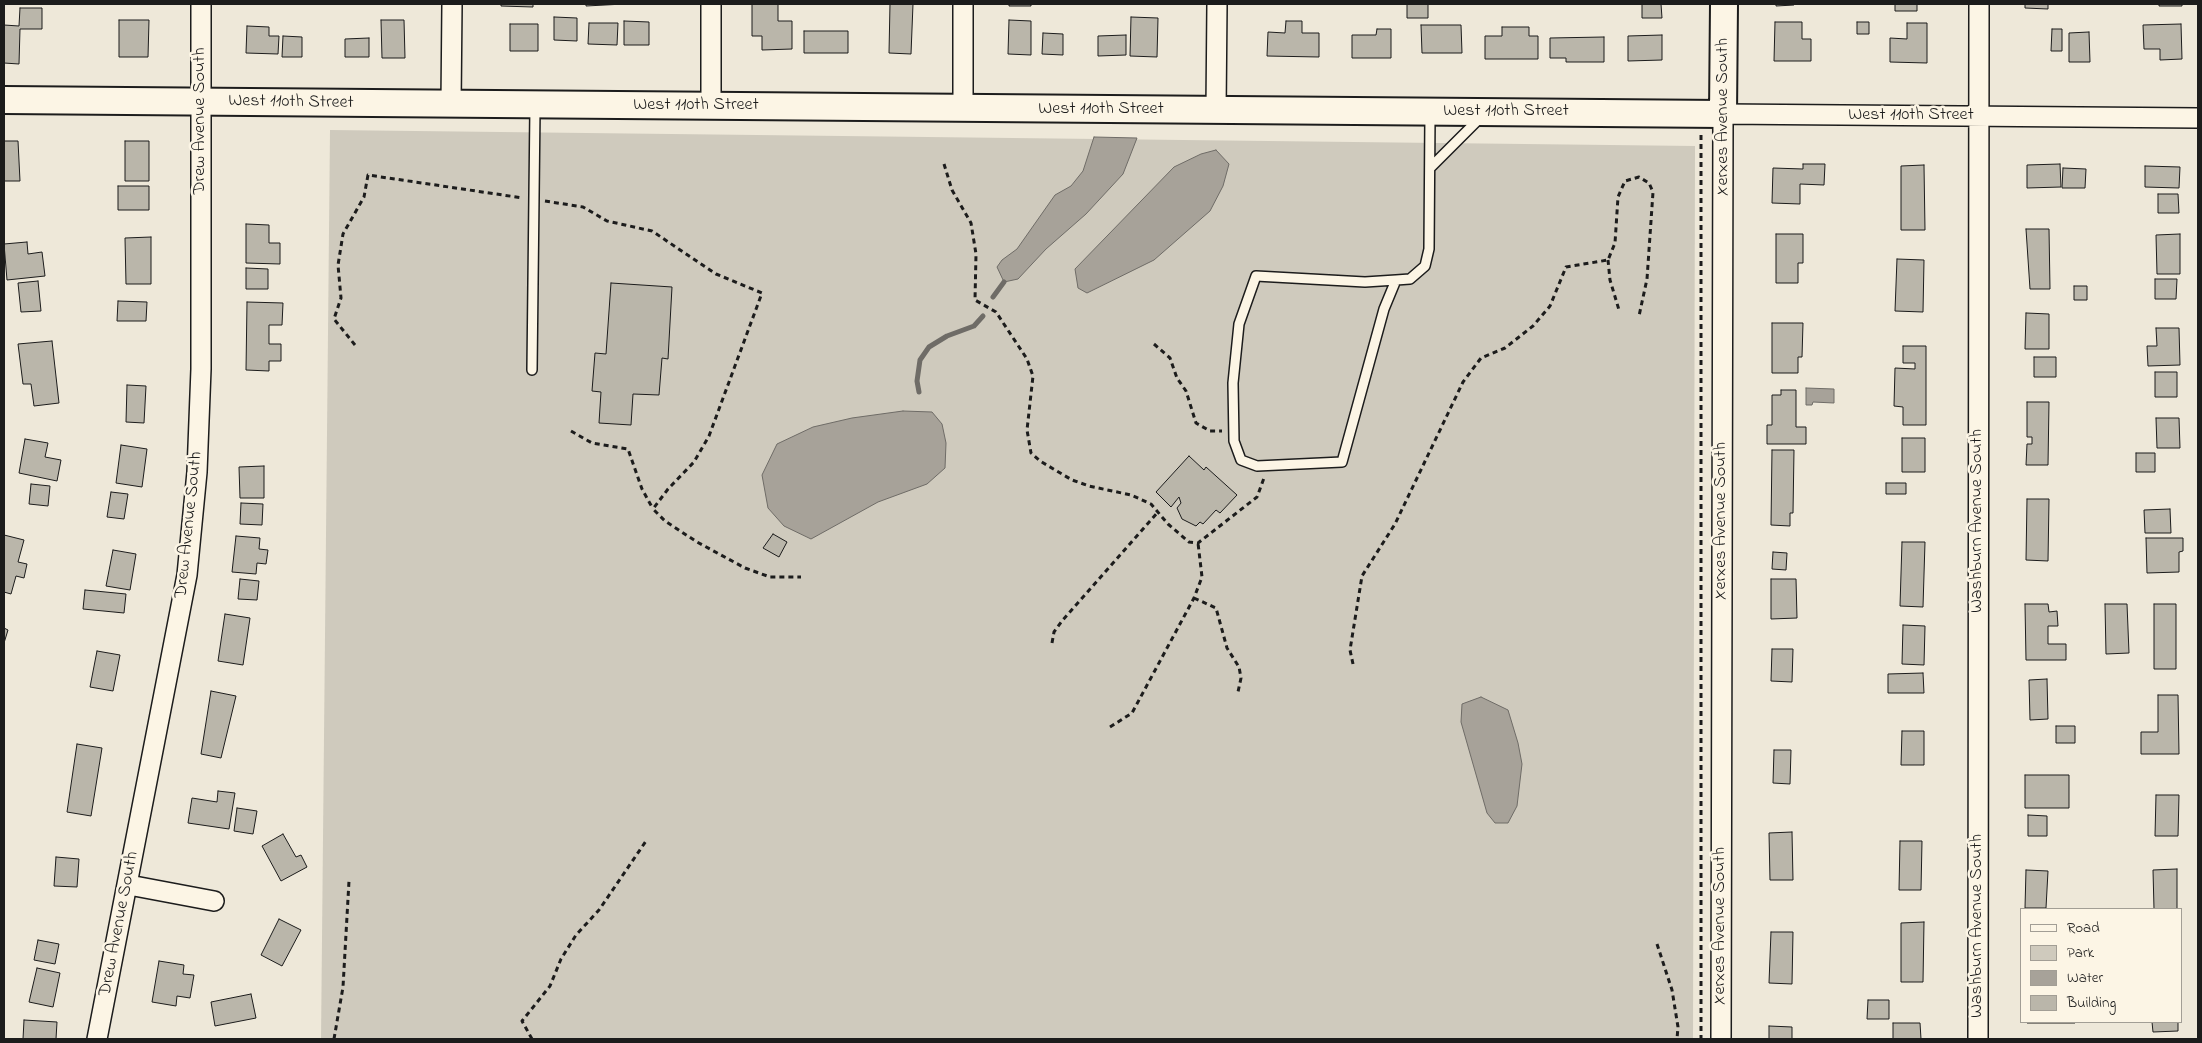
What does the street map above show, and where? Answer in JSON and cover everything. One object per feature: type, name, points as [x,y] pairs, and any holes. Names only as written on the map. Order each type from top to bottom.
[{"type":"street","name":"Drew Avenue South","points":[[97,1039],[129,885],[187,575],[197,472],[201,369],[201,4]]},
{"type":"street","points":[[451,104],[452,4]]},
{"type":"street","points":[[711,4],[711,106]]},
{"type":"street","points":[[963,4],[963,108]]},
{"type":"street","points":[[1216,110],[1217,4]]},
{"type":"street","name":"Xerxes Avenue South","points":[[1721,1039],[1724,4]]},
{"type":"street","name":"Washburn Avenue South","points":[[1978,1039],[1979,4]]},
{"type":"street","name":"West 110th Street","points":[[4,100],[2198,118]]},
{"type":"street","points":[[129,885],[214,901]]},
{"type":"lane","points":[[532,370],[535,105]]},
{"type":"lane","points":[[1396,280],[1384,309],[1342,462],[1256,466],[1241,460],[1234,441],[1233,383],[1239,324],[1256,276],[1365,282],[1410,279],[1425,266],[1429,249],[1430,112]]},
{"type":"lane","points":[[1430,168],[1486,112]]},
{"type":"path","points":[[1701,134],[1701,1039]]},
{"type":"path","points":[[944,164],[952,190],[971,223],[976,254],[975,300],[996,312],[1027,359],[1032,376],[1027,430],[1031,453],[1040,461],[1072,480],[1089,486],[1131,495],[1151,504],[1168,524],[1189,542],[1198,543],[1257,497],[1264,481],[1264,466]]},
{"type":"path","points":[[355,345],[334,319],[340,298],[338,265],[343,234],[364,197],[368,176],[534,200],[560,202],[583,207],[607,221],[652,231],[716,274],[762,293],[709,436],[694,462],[668,489],[653,509]]},
{"type":"path","points":[[1620,310],[1610,280],[1608,260],[1615,243],[1618,197],[1625,181],[1638,177],[1649,183],[1653,192],[1647,279],[1638,316]]},
{"type":"path","points":[[1354,664],[1350,650],[1362,576],[1395,524],[1463,382],[1481,358],[1505,348],[1533,326],[1550,306],[1566,266],[1608,260]]},
{"type":"path","points":[[1154,344],[1170,358],[1177,378],[1186,391],[1196,423],[1210,431],[1234,431]]},
{"type":"path","points":[[571,431],[592,443],[628,449],[642,489],[653,509],[665,521],[689,537],[745,568],[770,577],[801,577]]},
{"type":"path","points":[[1052,643],[1054,632],[1062,621],[1158,512]]},
{"type":"path","points":[[1110,727],[1132,713],[1194,598],[1202,577],[1198,543]]},
{"type":"path","points":[[1194,598],[1216,608],[1227,648],[1239,667],[1241,678],[1238,692]]},
{"type":"path","points":[[532,1039],[522,1021],[550,986],[561,959],[576,936],[599,910],[646,841]]},
{"type":"path","points":[[334,1039],[342,987],[349,881]]},
{"type":"path","points":[[1656,944],[1672,990],[1678,1027],[1677,1039]]},
{"type":"green space","points":[[330,130],[1695,146],[1693,1039],[321,1039]]},
{"type":"water","points":[[1094,137],[1137,138],[1123,174],[1086,214],[1046,249],[1018,279],[1004,282],[997,267],[1002,260],[1017,249],[1055,195],[1071,186],[1083,171]]},
{"type":"water","points":[[1216,150],[1229,164],[1223,186],[1210,211],[1154,260],[1087,293],[1078,288],[1075,269],[1174,167],[1201,154]]},
{"type":"water","points":[[1806,388],[1834,389],[1834,403],[1813,402],[1812,405],[1806,405]]},
{"type":"water","points":[[903,411],[932,412],[942,424],[946,443],[945,468],[927,484],[878,502],[811,539],[784,526],[768,508],[762,475],[777,444],[813,427],[852,418]]},
{"type":"water","points":[[1481,697],[1508,710],[1518,743],[1522,764],[1517,806],[1508,823],[1495,823],[1487,813],[1461,722],[1462,704]]},
{"type":"building","points":[[501,4],[533,4],[533,7],[501,6]]},
{"type":"building","points":[[586,4],[624,4],[586,6]]},
{"type":"building","points":[[752,4],[778,4],[778,21],[792,21],[792,49],[762,50],[762,36],[752,36]]},
{"type":"building","points":[[890,4],[913,4],[911,54],[889,53]]},
{"type":"building","points":[[1009,4],[1031,4],[1031,6],[1009,6]]},
{"type":"building","points":[[1407,4],[1428,4],[1428,18],[1407,18]]},
{"type":"building","points":[[1642,4],[1661,4],[1662,18],[1642,18]]},
{"type":"building","points":[[1776,4],[1794,4],[1794,5],[1776,6]]},
{"type":"building","points":[[1895,4],[1917,4],[1917,11],[1895,11]]},
{"type":"building","points":[[2025,4],[2048,4],[2048,9],[2025,8]]},
{"type":"building","points":[[2159,4],[2182,4],[2182,6],[2159,6]]},
{"type":"building","points":[[20,8],[42,8],[42,29],[20,29],[19,64],[4,63],[4,25],[19,26]]},
{"type":"building","points":[[554,17],[577,18],[577,41],[554,40]]},
{"type":"building","points":[[1131,17],[1158,18],[1157,57],[1130,56]]},
{"type":"building","points":[[119,20],[149,20],[148,57],[119,57]]},
{"type":"building","points":[[381,20],[404,20],[405,58],[382,58]]},
{"type":"building","points":[[1009,20],[1031,21],[1031,55],[1008,54]]},
{"type":"building","points":[[624,21],[649,22],[649,45],[624,45]]},
{"type":"building","points":[[1286,21],[1302,21],[1302,33],[1319,33],[1319,57],[1267,56],[1268,32],[1285,33]]},
{"type":"building","points":[[1775,22],[1802,22],[1802,39],[1811,39],[1811,61],[1774,61]]},
{"type":"building","points":[[1857,22],[1869,22],[1869,34],[1857,34]]},
{"type":"building","points":[[589,23],[618,23],[617,45],[588,44]]},
{"type":"building","points":[[1907,23],[1927,23],[1927,63],[1890,62],[1890,38],[1907,39]]},
{"type":"building","points":[[510,24],[538,24],[538,51],[510,51]]},
{"type":"building","points":[[2181,24],[2182,59],[2160,60],[2160,49],[2144,49],[2143,25]]},
{"type":"building","points":[[1421,25],[1461,25],[1462,53],[1422,53]]},
{"type":"building","points":[[247,26],[269,27],[269,36],[279,36],[278,54],[246,53]]},
{"type":"building","points":[[1502,27],[1529,27],[1529,36],[1538,36],[1538,59],[1485,59],[1485,36],[1502,36]]},
{"type":"building","points":[[1377,29],[1391,29],[1391,58],[1352,58],[1352,35],[1376,35]]},
{"type":"building","points":[[2052,29],[2062,29],[2062,51],[2051,51]]},
{"type":"building","points":[[804,31],[848,31],[848,53],[804,53]]},
{"type":"building","points":[[2089,32],[2090,62],[2069,62],[2069,33]]},
{"type":"building","points":[[1043,33],[1063,34],[1063,55],[1042,54]]},
{"type":"building","points":[[1126,35],[1126,55],[1098,56],[1098,36]]},
{"type":"building","points":[[1662,35],[1662,60],[1628,61],[1628,36]]},
{"type":"building","points":[[283,36],[302,37],[302,57],[282,57]]},
{"type":"building","points":[[1604,37],[1604,62],[1566,62],[1566,58],[1550,58],[1550,38]]},
{"type":"building","points":[[369,38],[369,57],[345,57],[345,39]]},
{"type":"building","points":[[4,141],[18,141],[20,181],[4,181]]},
{"type":"building","points":[[125,141],[149,141],[149,181],[125,181]]},
{"type":"building","points":[[1803,164],[1825,164],[1824,185],[1800,184],[1800,204],[1772,203],[1773,168],[1803,169]]},
{"type":"building","points":[[2060,164],[2061,187],[2027,188],[2027,165]]},
{"type":"building","points":[[1924,165],[1925,230],[1901,230],[1901,166]]},
{"type":"building","points":[[2145,166],[2180,167],[2179,188],[2145,187]]},
{"type":"building","points":[[2063,168],[2086,169],[2085,188],[2062,188]]},
{"type":"building","points":[[118,186],[149,186],[149,210],[118,210]]},
{"type":"building","points":[[2158,194],[2178,194],[2179,213],[2158,213]]},
{"type":"building","points":[[246,224],[269,225],[269,243],[280,243],[280,264],[246,263]]},
{"type":"building","points":[[2026,229],[2049,229],[2050,289],[2030,289]]},
{"type":"building","points":[[1776,234],[1803,234],[1803,263],[1798,263],[1798,283],[1776,283]]},
{"type":"building","points":[[2180,234],[2180,274],[2157,274],[2156,235]]},
{"type":"building","points":[[151,237],[151,284],[126,284],[125,238]]},
{"type":"building","points":[[27,242],[28,254],[42,252],[45,276],[7,280],[4,244]]},
{"type":"building","points":[[1897,259],[1924,260],[1923,312],[1895,311]]},
{"type":"building","points":[[246,268],[268,269],[268,289],[246,289]]},
{"type":"building","points":[[2155,279],[2177,279],[2176,299],[2155,299]]},
{"type":"building","points":[[38,281],[41,311],[21,312],[18,283]]},
{"type":"building","points":[[611,283],[672,287],[668,359],[662,358],[659,395],[633,394],[631,425],[599,423],[601,392],[592,391],[595,353],[606,354]]},
{"type":"building","points":[[2074,286],[2087,286],[2087,300],[2074,300]]},
{"type":"building","points":[[118,301],[147,302],[146,321],[117,321]]},
{"type":"building","points":[[247,302],[283,303],[282,325],[269,325],[269,344],[281,344],[281,361],[269,361],[269,371],[246,370]]},
{"type":"building","points":[[2026,313],[2049,314],[2049,349],[2025,349]]},
{"type":"building","points":[[1772,323],[1803,323],[1802,357],[1798,357],[1798,373],[1772,373]]},
{"type":"building","points":[[2156,328],[2179,328],[2180,365],[2148,366],[2147,346],[2157,346]]},
{"type":"building","points":[[52,341],[59,403],[34,406],[31,384],[23,384],[18,344]]},
{"type":"building","points":[[1903,346],[1926,346],[1926,425],[1903,425],[1903,407],[1894,406],[1895,368],[1915,369],[1915,363],[1903,363]]},
{"type":"building","points":[[2034,357],[2056,357],[2056,377],[2034,377]]},
{"type":"building","points":[[2155,372],[2177,372],[2177,397],[2155,397]]},
{"type":"building","points":[[127,385],[146,386],[144,423],[126,422]]},
{"type":"building","points":[[1781,390],[1796,390],[1796,427],[1806,427],[1806,444],[1767,444],[1767,425],[1772,425],[1772,395],[1781,395]]},
{"type":"building","points":[[2027,402],[2049,402],[2048,465],[2026,465],[2027,444],[2032,444],[2032,437],[2027,437]]},
{"type":"building","points":[[2156,418],[2179,418],[2180,448],[2157,448]]},
{"type":"building","points":[[1902,438],[1925,438],[1925,472],[1902,472]]},
{"type":"building","points":[[25,439],[48,443],[45,457],[61,460],[57,481],[19,473]]},
{"type":"building","points":[[121,445],[147,449],[142,487],[116,483]]},
{"type":"building","points":[[1772,450],[1794,450],[1793,513],[1790,513],[1790,526],[1771,525]]},
{"type":"building","points":[[2136,453],[2155,453],[2155,472],[2136,472]]},
{"type":"building","points":[[1189,456],[1204,470],[1206,467],[1237,495],[1220,513],[1216,510],[1203,524],[1200,522],[1196,526],[1182,519],[1177,508],[1181,503],[1179,497],[1171,507],[1156,492]]},
{"type":"building","points":[[264,466],[264,498],[240,498],[239,467]]},
{"type":"building","points":[[1886,483],[1906,483],[1906,494],[1886,494]]},
{"type":"building","points":[[31,484],[50,486],[48,506],[29,504]]},
{"type":"building","points":[[111,492],[128,494],[124,519],[107,517]]},
{"type":"building","points":[[2027,499],[2049,499],[2048,561],[2026,560]]},
{"type":"building","points":[[241,503],[263,504],[262,525],[240,524]]},
{"type":"building","points":[[2170,509],[2171,533],[2145,533],[2144,510]]},
{"type":"building","points":[[773,534],[787,542],[779,557],[763,548]]},
{"type":"building","points":[[4,535],[24,540],[18,562],[27,564],[24,578],[16,576],[11,594],[4,592]]},
{"type":"building","points":[[236,536],[260,538],[259,549],[268,550],[266,564],[257,563],[256,574],[232,572]]},
{"type":"building","points":[[2146,538],[2183,538],[2183,551],[2179,552],[2179,572],[2147,573]]},
{"type":"building","points":[[1902,542],[1925,542],[1923,607],[1900,606]]},
{"type":"building","points":[[113,550],[136,554],[130,590],[106,586]]},
{"type":"building","points":[[1773,552],[1787,553],[1786,570],[1772,569]]},
{"type":"building","points":[[240,579],[259,581],[257,600],[238,599]]},
{"type":"building","points":[[1771,579],[1796,579],[1797,618],[1771,619]]},
{"type":"building","points":[[85,590],[126,594],[124,613],[83,609]]},
{"type":"building","points":[[2025,604],[2048,604],[2049,612],[2057,611],[2058,626],[2048,626],[2048,644],[2066,644],[2066,660],[2026,660]]},
{"type":"building","points":[[2105,604],[2127,604],[2129,653],[2106,654]]},
{"type":"building","points":[[2154,604],[2176,604],[2176,669],[2154,669]]},
{"type":"building","points":[[225,614],[250,618],[243,665],[218,661]]},
{"type":"building","points":[[1903,625],[1925,626],[1924,665],[1902,664]]},
{"type":"building","points":[[4,628],[8,630],[4,643]]},
{"type":"building","points":[[1772,649],[1793,649],[1792,682],[1771,681]]},
{"type":"building","points":[[97,651],[120,655],[113,691],[90,687]]},
{"type":"building","points":[[1923,673],[1924,693],[1888,693],[1888,674]]},
{"type":"building","points":[[2047,679],[2048,719],[2030,720],[2029,680]]},
{"type":"building","points":[[211,691],[236,696],[221,758],[201,754]]},
{"type":"building","points":[[2158,695],[2178,695],[2179,754],[2141,754],[2141,732],[2158,732]]},
{"type":"building","points":[[2056,726],[2075,726],[2075,743],[2056,743]]},
{"type":"building","points":[[1902,731],[1924,731],[1924,765],[1901,765]]},
{"type":"building","points":[[77,744],[102,748],[91,816],[67,812]]},
{"type":"building","points":[[1774,750],[1791,750],[1790,784],[1773,783]]},
{"type":"building","points":[[2025,775],[2069,775],[2069,808],[2025,808]]},
{"type":"building","points":[[218,791],[235,793],[229,829],[188,823],[192,798],[217,802]]},
{"type":"building","points":[[2156,795],[2179,795],[2178,836],[2155,836]]},
{"type":"building","points":[[237,808],[257,811],[253,834],[234,831]]},
{"type":"building","points":[[2028,815],[2047,816],[2047,836],[2028,836]]},
{"type":"building","points":[[1792,832],[1793,880],[1770,880],[1769,833]]},
{"type":"building","points":[[283,834],[296,857],[301,855],[307,867],[281,881],[262,846]]},
{"type":"building","points":[[1900,841],[1922,841],[1921,890],[1899,890]]},
{"type":"building","points":[[56,857],[79,859],[77,887],[54,886]]},
{"type":"building","points":[[2177,869],[2177,908],[2154,908],[2153,870]]},
{"type":"building","points":[[2026,870],[2048,871],[2046,908],[2025,908]]},
{"type":"building","points":[[279,919],[301,930],[282,966],[261,955]]},
{"type":"building","points":[[1924,922],[1923,982],[1901,982],[1901,923]]},
{"type":"building","points":[[1771,932],[1793,932],[1792,984],[1769,983]]},
{"type":"building","points":[[38,940],[59,944],[55,964],[34,960]]},
{"type":"building","points":[[159,961],[184,965],[183,974],[194,975],[190,998],[177,996],[176,1006],[152,1002]]},
{"type":"building","points":[[37,968],[60,973],[53,1007],[29,1002]]},
{"type":"building","points":[[251,994],[256,1018],[215,1026],[211,1002]]},
{"type":"building","points":[[1868,1000],[1889,1000],[1889,1019],[1867,1019]]},
{"type":"building","points":[[24,1020],[57,1022],[56,1039],[23,1039]]},
{"type":"building","points":[[1893,1023],[1920,1023],[1921,1039],[1893,1039]]},
{"type":"building","points":[[2152,1023],[2178,1023],[2178,1031],[2153,1032]]},
{"type":"building","points":[[1769,1026],[1792,1027],[1792,1039],[1769,1039]]},
{"type":"waterway","points":[[993,297],[1004,282]]},
{"type":"waterway","points":[[919,392],[917,381],[920,360],[929,347],[947,336],[974,326],[983,316]]}]
